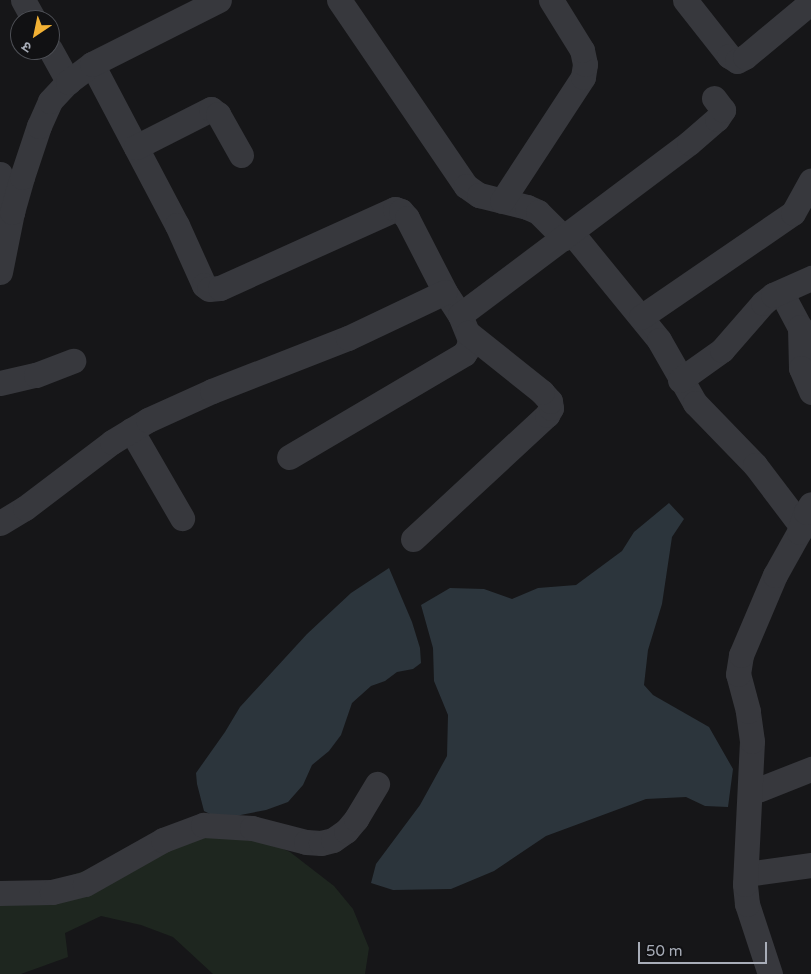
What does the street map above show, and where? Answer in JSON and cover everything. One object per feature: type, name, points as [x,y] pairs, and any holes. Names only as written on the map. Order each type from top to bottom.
[{"type":"street","points":[[0,272],[3,237],[39,126],[50,101],[68,82],[92,64],[219,0]]},
{"type":"street","points":[[339,0],[466,186],[479,195],[527,207],[538,212],[568,235],[641,317],[658,340],[680,380],[704,415],[755,465],[802,527]]},
{"type":"street","points":[[502,201],[583,77],[585,64],[582,50],[550,0]]},
{"type":"street","points":[[685,0],[729,56],[736,61],[745,57],[811,2]]},
{"type":"street","points":[[56,60],[68,82]]},
{"type":"street","points":[[92,64],[136,147],[204,285],[209,289],[220,288],[395,209],[401,211],[406,218],[444,292],[464,324],[550,401],[551,408],[547,415],[413,539]]},
{"type":"street","points":[[464,324],[568,235],[717,119],[723,110],[714,98]]},
{"type":"street","points":[[136,147],[211,109],[218,114],[241,155]]},
{"type":"street","points":[[0,174],[12,212]]},
{"type":"street","points":[[641,317],[793,213],[811,181]]},
{"type":"street","points":[[680,380],[722,350],[753,312],[772,296],[811,278]]},
{"type":"street","points":[[0,523],[25,508],[131,430],[212,391],[348,338],[444,292]]},
{"type":"street","points":[[781,292],[800,327],[801,368],[811,392]]},
{"type":"street","points":[[289,457],[464,354],[468,348],[464,324]]},
{"type":"street","points":[[0,383],[36,375],[73,361]]},
{"type":"street","points":[[131,430],[182,518]]},
{"type":"street","points":[[770,974],[747,904],[746,874],[752,734],[748,711],[739,683],[739,665],[775,575],[802,527],[806,512],[811,504]]},
{"type":"street","points":[[750,793],[811,768]]},
{"type":"street","points":[[0,893],[52,892],[85,884],[163,840],[203,825],[252,828],[306,842],[321,843],[333,840],[351,825],[377,784]]},
{"type":"street","points":[[746,874],[811,865]]},
{"type":"shaded area","points":[[669,503],[684,519],[672,537],[662,604],[648,650],[644,685],[653,695],[709,727],[733,769],[728,807],[705,806],[686,797],[646,799],[546,836],[494,871],[451,889],[393,890],[371,883],[376,864],[420,805],[447,756],[448,715],[434,681],[433,648],[421,605],[450,588],[484,589],[512,599],[538,588],[576,585],[622,551],[634,532]]},
{"type":"shaded area","points":[[389,568],[412,622],[420,648],[421,663],[413,669],[397,672],[385,681],[371,686],[352,703],[341,735],[329,751],[312,765],[303,785],[288,802],[266,810],[220,819],[204,811],[196,773],[240,707],[307,634],[351,593]]},
{"type":"shaded area","points":[[250,834],[290,852],[334,886],[353,909],[369,948],[365,974],[213,974],[173,937],[141,925],[101,916],[65,933],[68,957],[21,974],[0,974],[0,899],[180,839]]}]
